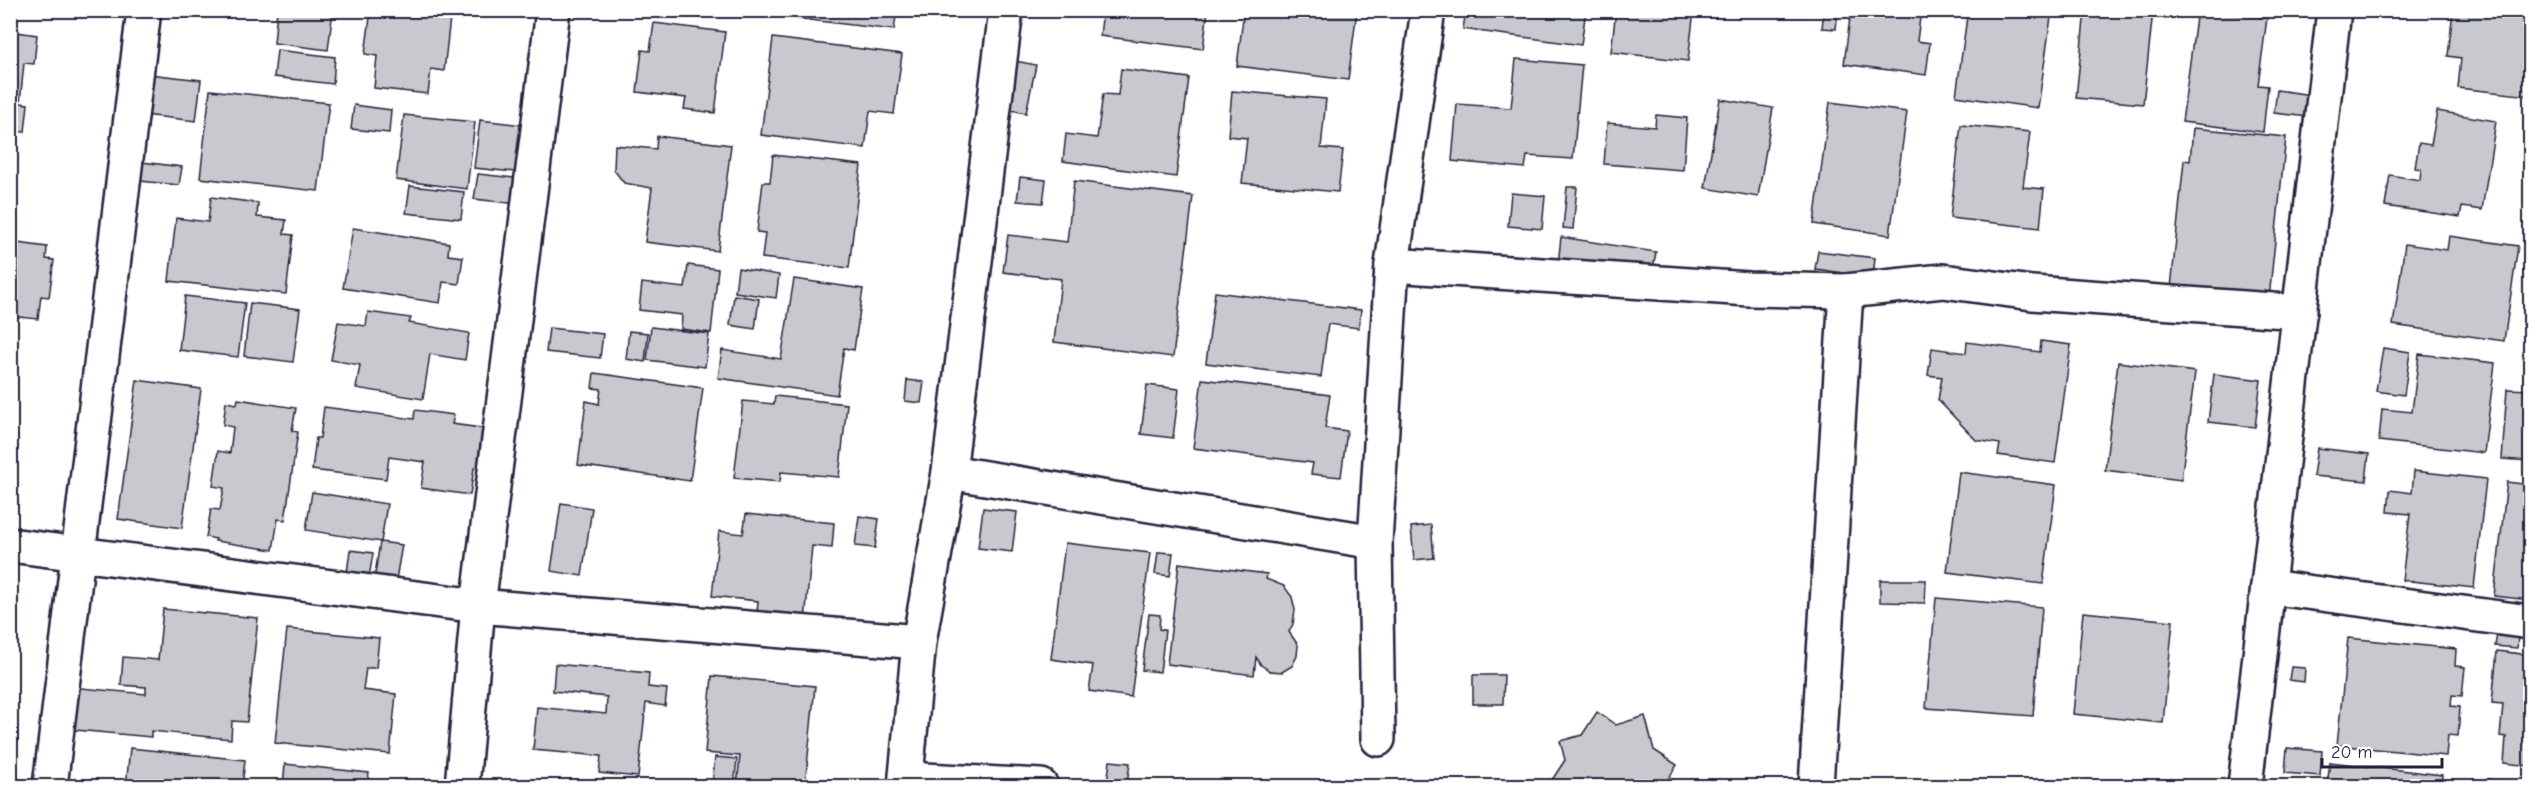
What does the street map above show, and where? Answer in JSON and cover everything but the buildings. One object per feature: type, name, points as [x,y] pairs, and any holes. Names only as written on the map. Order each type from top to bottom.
[{"type":"street","points":[[50,786],[144,10]]},
{"type":"street","points":[[462,786],[478,606],[553,10]]},
{"type":"street","points":[[1006,10],[949,472],[919,642],[905,783],[1041,786]]},
{"type":"street","points":[[1378,739],[1375,542],[1392,265],[1428,10]]},
{"type":"street","points":[[2246,786],[2334,10]]},
{"type":"street","points":[[1392,265],[1749,289],[1846,291],[1943,281],[2032,293],[2300,312]]},
{"type":"street","points":[[1816,786],[1846,291]]},
{"type":"street","points":[[949,472],[1375,542]]},
{"type":"street","points":[[10,545],[478,606],[919,642]]},
{"type":"street","points":[[2269,587],[2530,622]]}]
